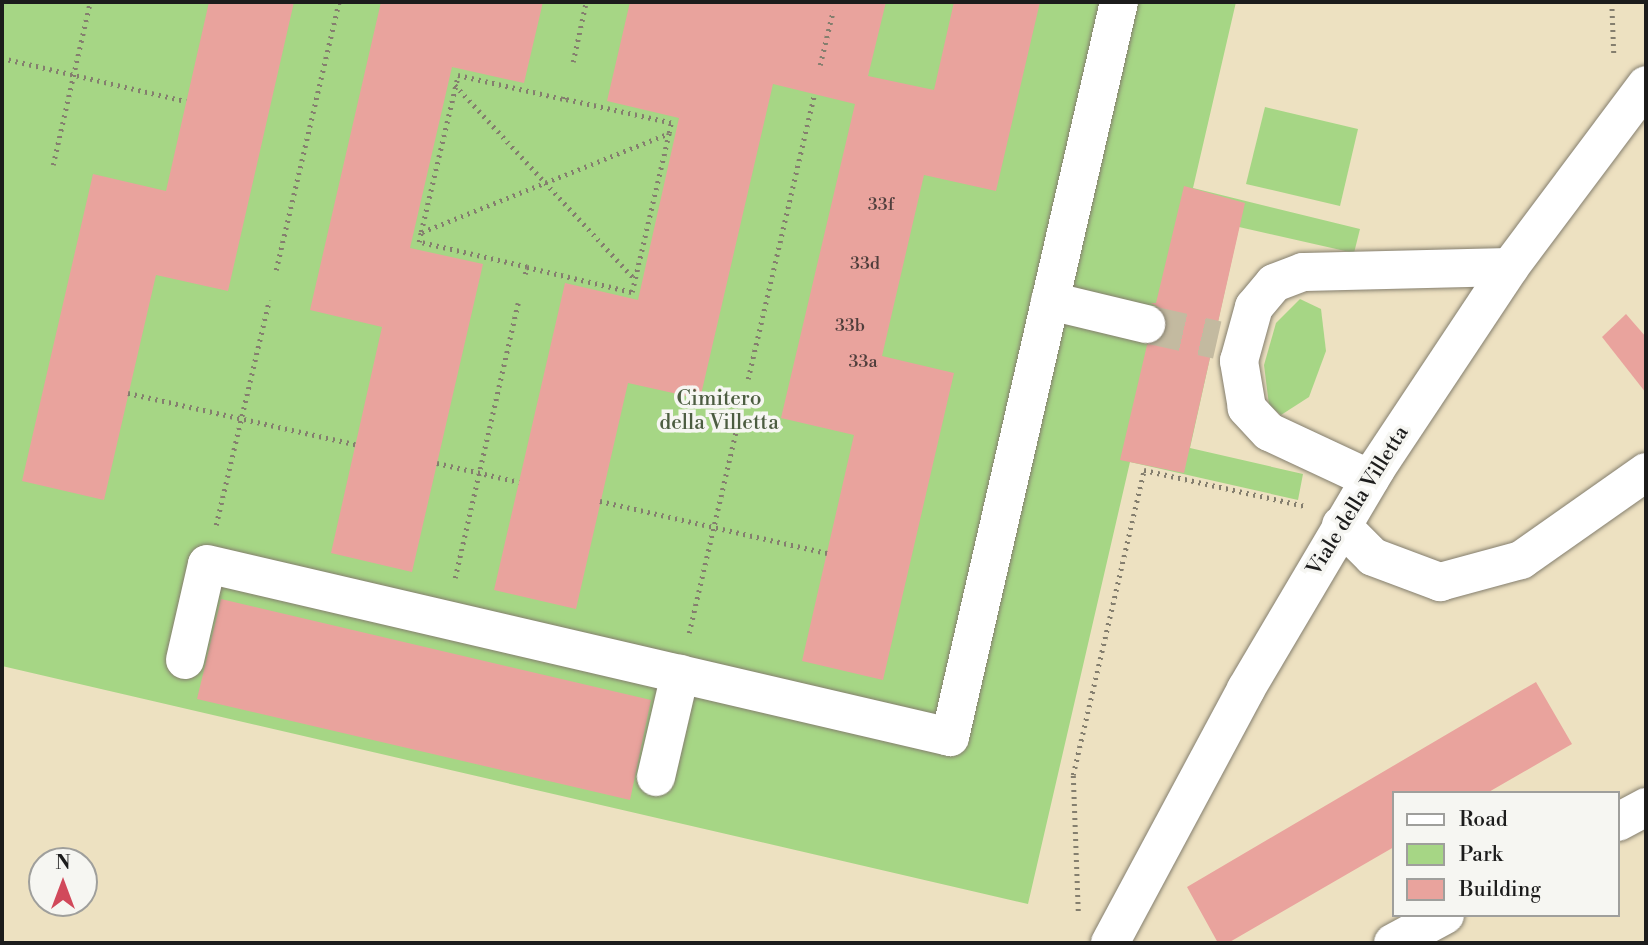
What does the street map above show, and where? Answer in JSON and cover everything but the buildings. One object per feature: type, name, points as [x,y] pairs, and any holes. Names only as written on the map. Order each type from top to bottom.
[{"type":"street","points":[[185,660],[207,564],[950,737],[1119,2]]},
{"type":"street","name":"Viale della Villetta","points":[[1110,943],[1326,517],[1370,479],[1510,267],[1646,85]]},
{"type":"street","points":[[1370,479],[1258,422],[1241,395],[1229,342],[1264,293],[1290,275],[1510,267]]},
{"type":"street","points":[[1050,301],[1146,324]]},
{"type":"street","points":[[1326,517],[1373,557],[1440,582],[1521,560],[1646,472]]},
{"type":"street","points":[[656,778],[680,674]]},
{"type":"street","points":[[1620,821],[1646,807]]},
{"type":"street","points":[[1393,943],[1441,917]]},
{"type":"path","points":[[53,165],[90,2]]},
{"type":"path","points":[[276,270],[339,2]]},
{"type":"path","points":[[573,62],[586,2]]},
{"type":"path","points":[[820,65],[833,11]]},
{"type":"path","points":[[2,58],[186,101]]},
{"type":"path","points":[[458,75],[671,124],[632,292],[419,242],[456,85],[458,75]]},
{"type":"path","points":[[456,85],[635,278]]},
{"type":"path","points":[[564,99],[566,93]]},
{"type":"path","points":[[748,379],[814,95]]},
{"type":"path","points":[[421,232],[669,133]]},
{"type":"path","points":[[525,274],[527,267]]},
{"type":"path","points":[[207,564],[269,300]]},
{"type":"path","points":[[445,619],[519,303]]},
{"type":"path","points":[[128,393],[355,444]]},
{"type":"path","points":[[680,674],[741,409]]},
{"type":"path","points":[[437,463],[519,482]]},
{"type":"path","points":[[1078,916],[1073,775],[1144,470],[1326,517]]},
{"type":"path","points":[[600,501],[827,553]]},
{"type":"green space","name":"Cimitero della Villetta","points":[[2,2],[1236,2],[1193,188],[1360,229],[1354,253],[1239,227],[1190,448],[1303,474],[1298,500],[1130,462],[1028,904],[2,666]]},
{"type":"green space","points":[[1265,107],[1358,129],[1340,206],[1246,184]]},
{"type":"green space","points":[[1300,299],[1321,309],[1326,351],[1309,397],[1281,415],[1269,405],[1264,365],[1276,323]]},
{"type":"tunnel","points":[[1146,324],[1217,340]]}]
